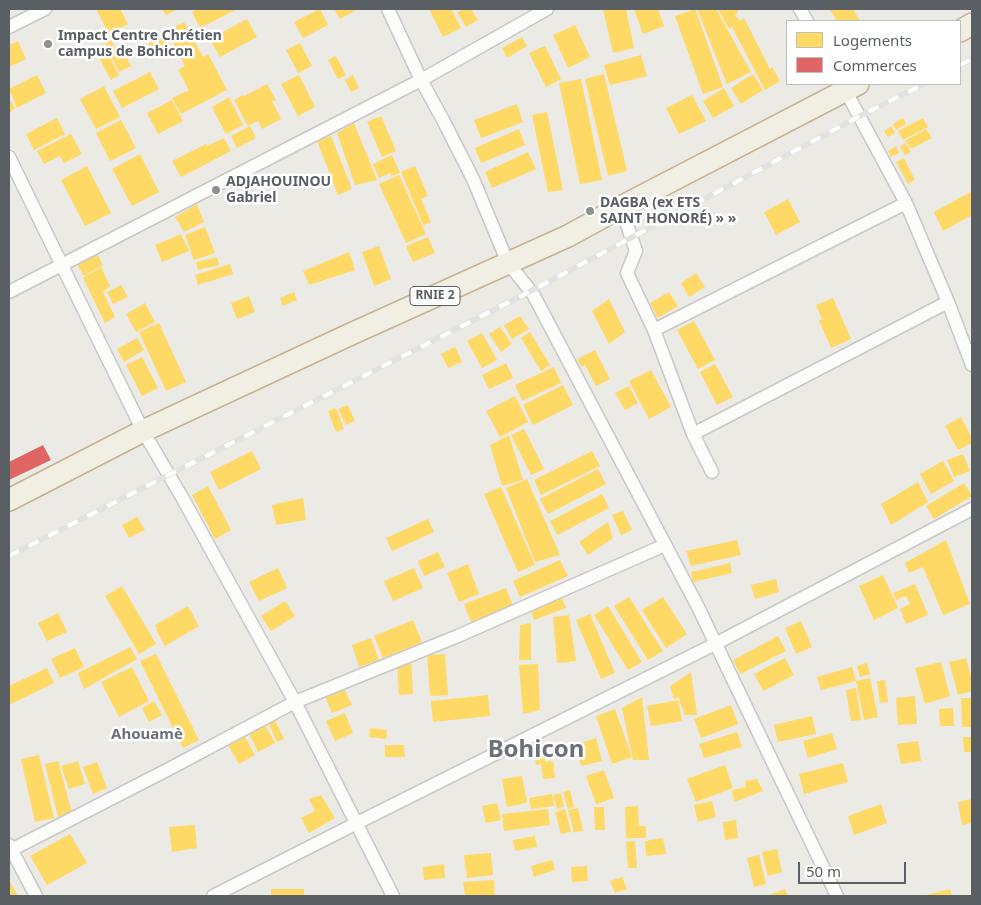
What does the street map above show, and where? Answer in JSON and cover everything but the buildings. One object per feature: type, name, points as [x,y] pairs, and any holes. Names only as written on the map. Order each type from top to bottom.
[{"type":"highway","points":[[961,30],[972,24]]},
{"type":"highway","name":"RNIE 2","points":[[9,500],[143,431],[568,236],[621,206],[849,86]]},
{"type":"street","points":[[9,27],[44,9]]},
{"type":"street","points":[[388,9],[421,80],[473,179],[508,263],[533,294],[698,607],[837,896]]},
{"type":"street","points":[[9,292],[421,80],[547,9]]},
{"type":"street","points":[[800,9],[806,20]]},
{"type":"street","points":[[849,86],[906,203],[948,302],[972,365]]},
{"type":"street","points":[[9,157],[143,431],[183,499],[295,702],[393,896]]},
{"type":"street","points":[[654,330],[906,203]]},
{"type":"street","points":[[621,206],[636,252],[627,273],[654,330],[693,434],[712,472]]},
{"type":"street","points":[[693,434],[948,302]]},
{"type":"street","points":[[213,896],[715,644],[972,509]]},
{"type":"street","points":[[36,896],[10,848],[167,770],[295,702],[458,636],[665,544]]},
{"type":"railway","points":[[961,64],[972,59]]},
{"type":"railway","points":[[9,556],[531,291],[922,85]]},
{"type":"place","name":"Impact Centre Chrétien campus de Bohicon","points":[[48,44]]},
{"type":"place","name":"ADJAHOUINOU Gabriel","points":[[216,190]]},
{"type":"place","name":"DAGBA (ex ETS SAINT HONORÉ) » »","points":[[590,211]]},
{"type":"district","name":"Ahouamè","points":[[147,735]]},
{"type":"district","name":"Bohicon","points":[[536,750]]}]
